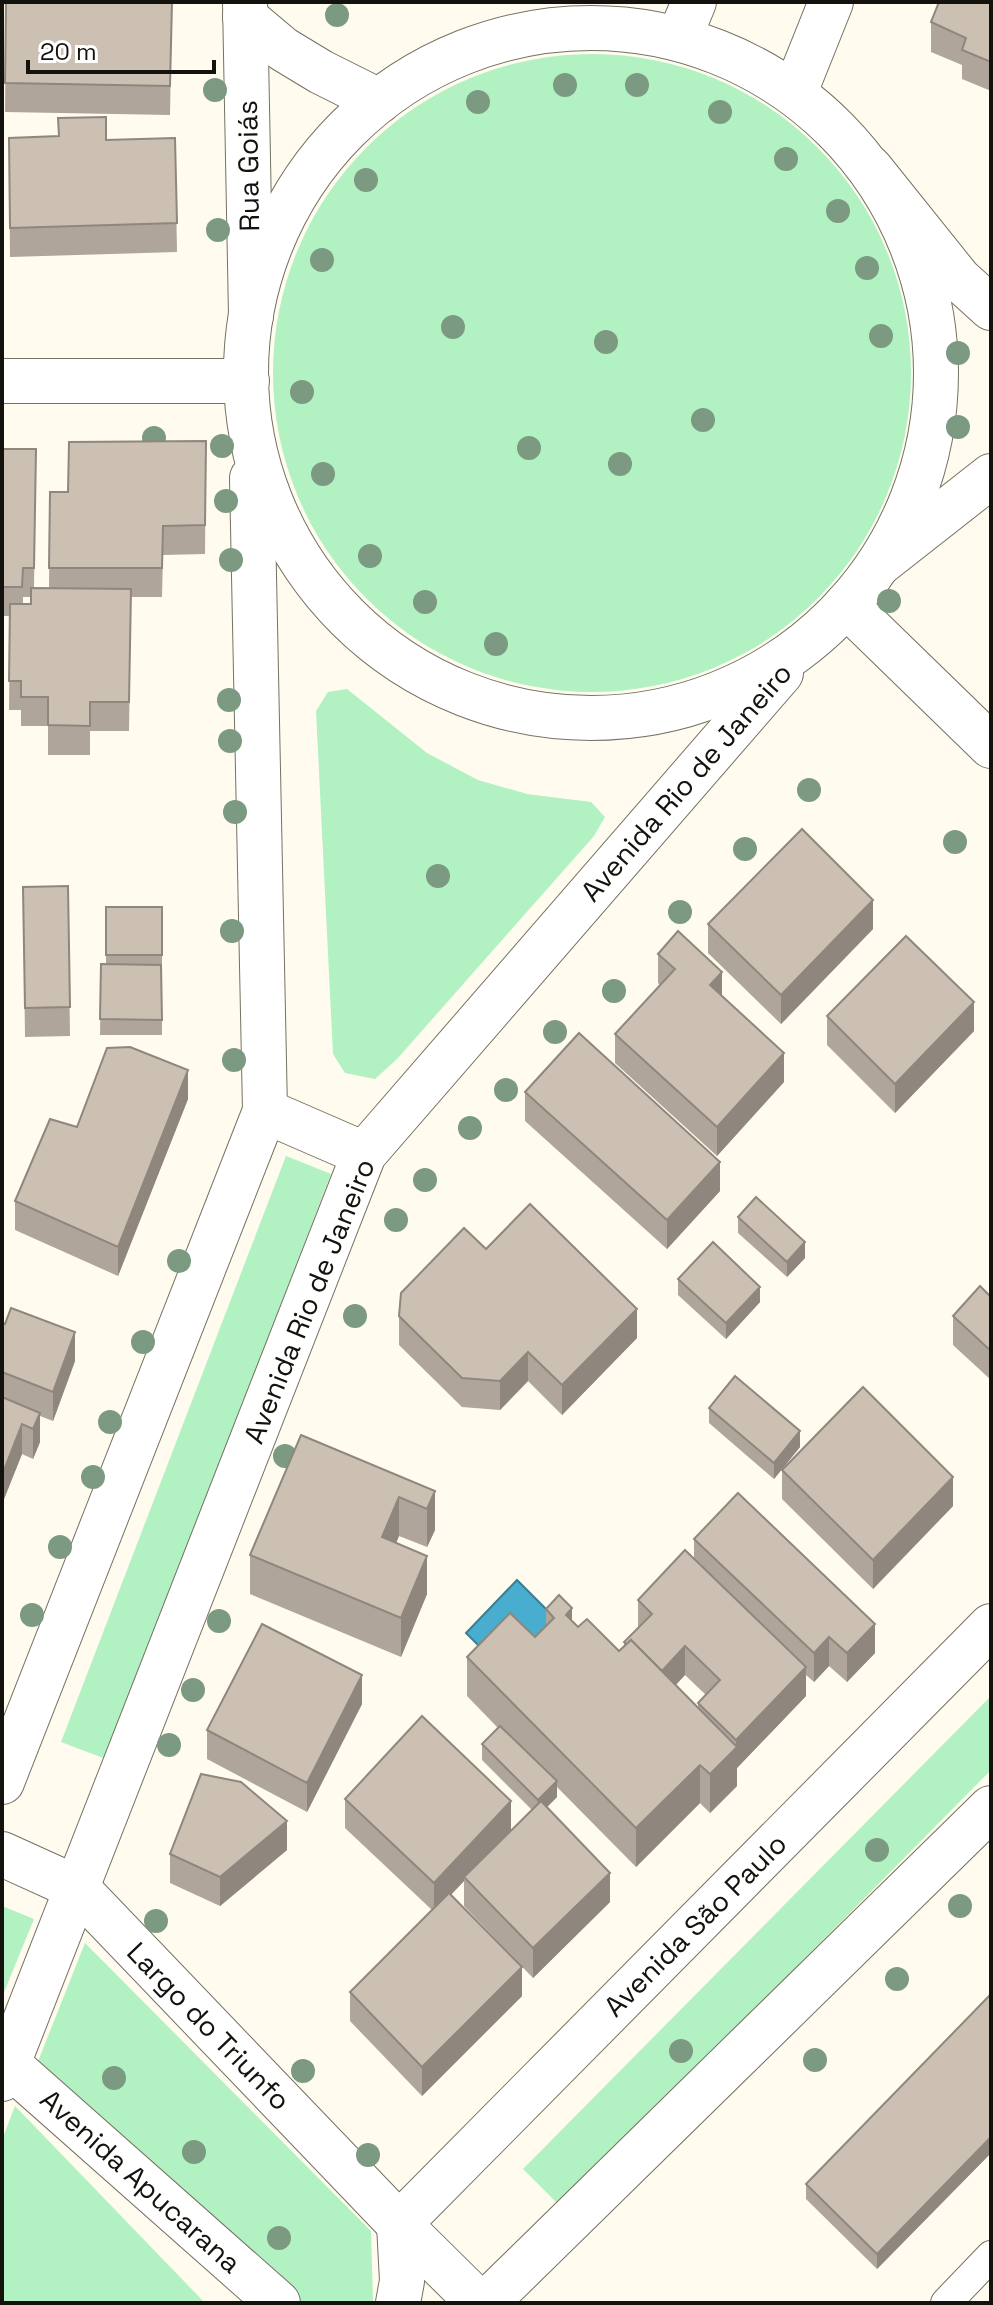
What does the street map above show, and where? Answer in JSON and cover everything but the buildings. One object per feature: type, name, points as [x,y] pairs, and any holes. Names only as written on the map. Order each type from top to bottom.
[{"type":"street","points":[[795,92],[831,2]]},
{"type":"street","name":"Rua Goiás","points":[[245,9],[283,49],[379,101]]},
{"type":"street","name":"Rua Goiás","points":[[245,9],[251,316]]},
{"type":"street","points":[[2,1782],[265,1111],[251,432],[247,381],[251,316],[268,254],[295,197],[332,144],[379,101],[432,66],[492,41],[553,29],[687,20],[739,60],[795,92],[836,128],[959,279],[991,308]]},
{"type":"street","points":[[251,432],[264,482],[283,529],[310,573],[343,614],[381,647],[423,676],[470,698],[520,712],[558,717],[622,718],[673,709],[722,694],[767,670],[809,640],[846,605],[879,564],[905,518],[922,468],[933,417],[936,364],[931,312],[918,261],[898,213],[870,168]]},
{"type":"street","points":[[2,381],[247,381]]},
{"type":"street","points":[[879,564],[991,476]]},
{"type":"street","points":[[846,605],[991,746]]},
{"type":"street","name":"Avenida Rio de Janeiro","points":[[4,2068],[364,1154],[809,640]]},
{"type":"street","points":[[265,1111],[364,1154]]},
{"type":"street","name":"Avenida São Paulo","points":[[399,2224],[991,1626]]},
{"type":"street","points":[[486,2303],[991,1808]]},
{"type":"street","name":"Largo do Triunfo","points":[[2,1854],[77,1888],[399,2224]]},
{"type":"street","name":"Avenida Apucarana","points":[[4,2068],[278,2303]]},
{"type":"street","points":[[398,2303],[402,2281],[399,2224]]},
{"type":"street","points":[[399,2224],[479,2303]]},
{"type":"lane","points":[[946,2303],[991,2256]]},
{"type":"green space","points":[[592,54],[654,60],[714,78],[769,108],[818,147],[857,196],[887,251],[905,311],[911,373],[905,435],[887,495],[857,550],[818,599],[769,638],[714,668],[654,686],[592,692],[530,686],[470,668],[415,638],[366,599],[327,550],[297,495],[279,435],[273,373],[279,311],[297,251],[327,196],[366,147],[415,108],[470,78],[530,60]]},
{"type":"green space","points":[[347,689],[427,753],[478,780],[527,794],[591,802],[605,817],[594,836],[397,1059],[375,1079],[345,1073],[333,1054],[316,711],[328,692]]},
{"type":"green space","points":[[286,1156],[331,1174],[106,1759],[61,1742]]},
{"type":"green space","points":[[991,1696],[991,1770],[560,2206],[523,2169]]},
{"type":"green space","points":[[2,1906],[34,1919],[2,1997]]},
{"type":"green space","points":[[85,1943],[371,2231],[373,2303],[268,2303],[37,2064]]},
{"type":"green space","points":[[15,2106],[205,2303],[2,2303],[2,2140]]},
{"type":"water","points":[[517,1580],[558,1621],[527,1653],[488,1655],[466,1633]]}]
